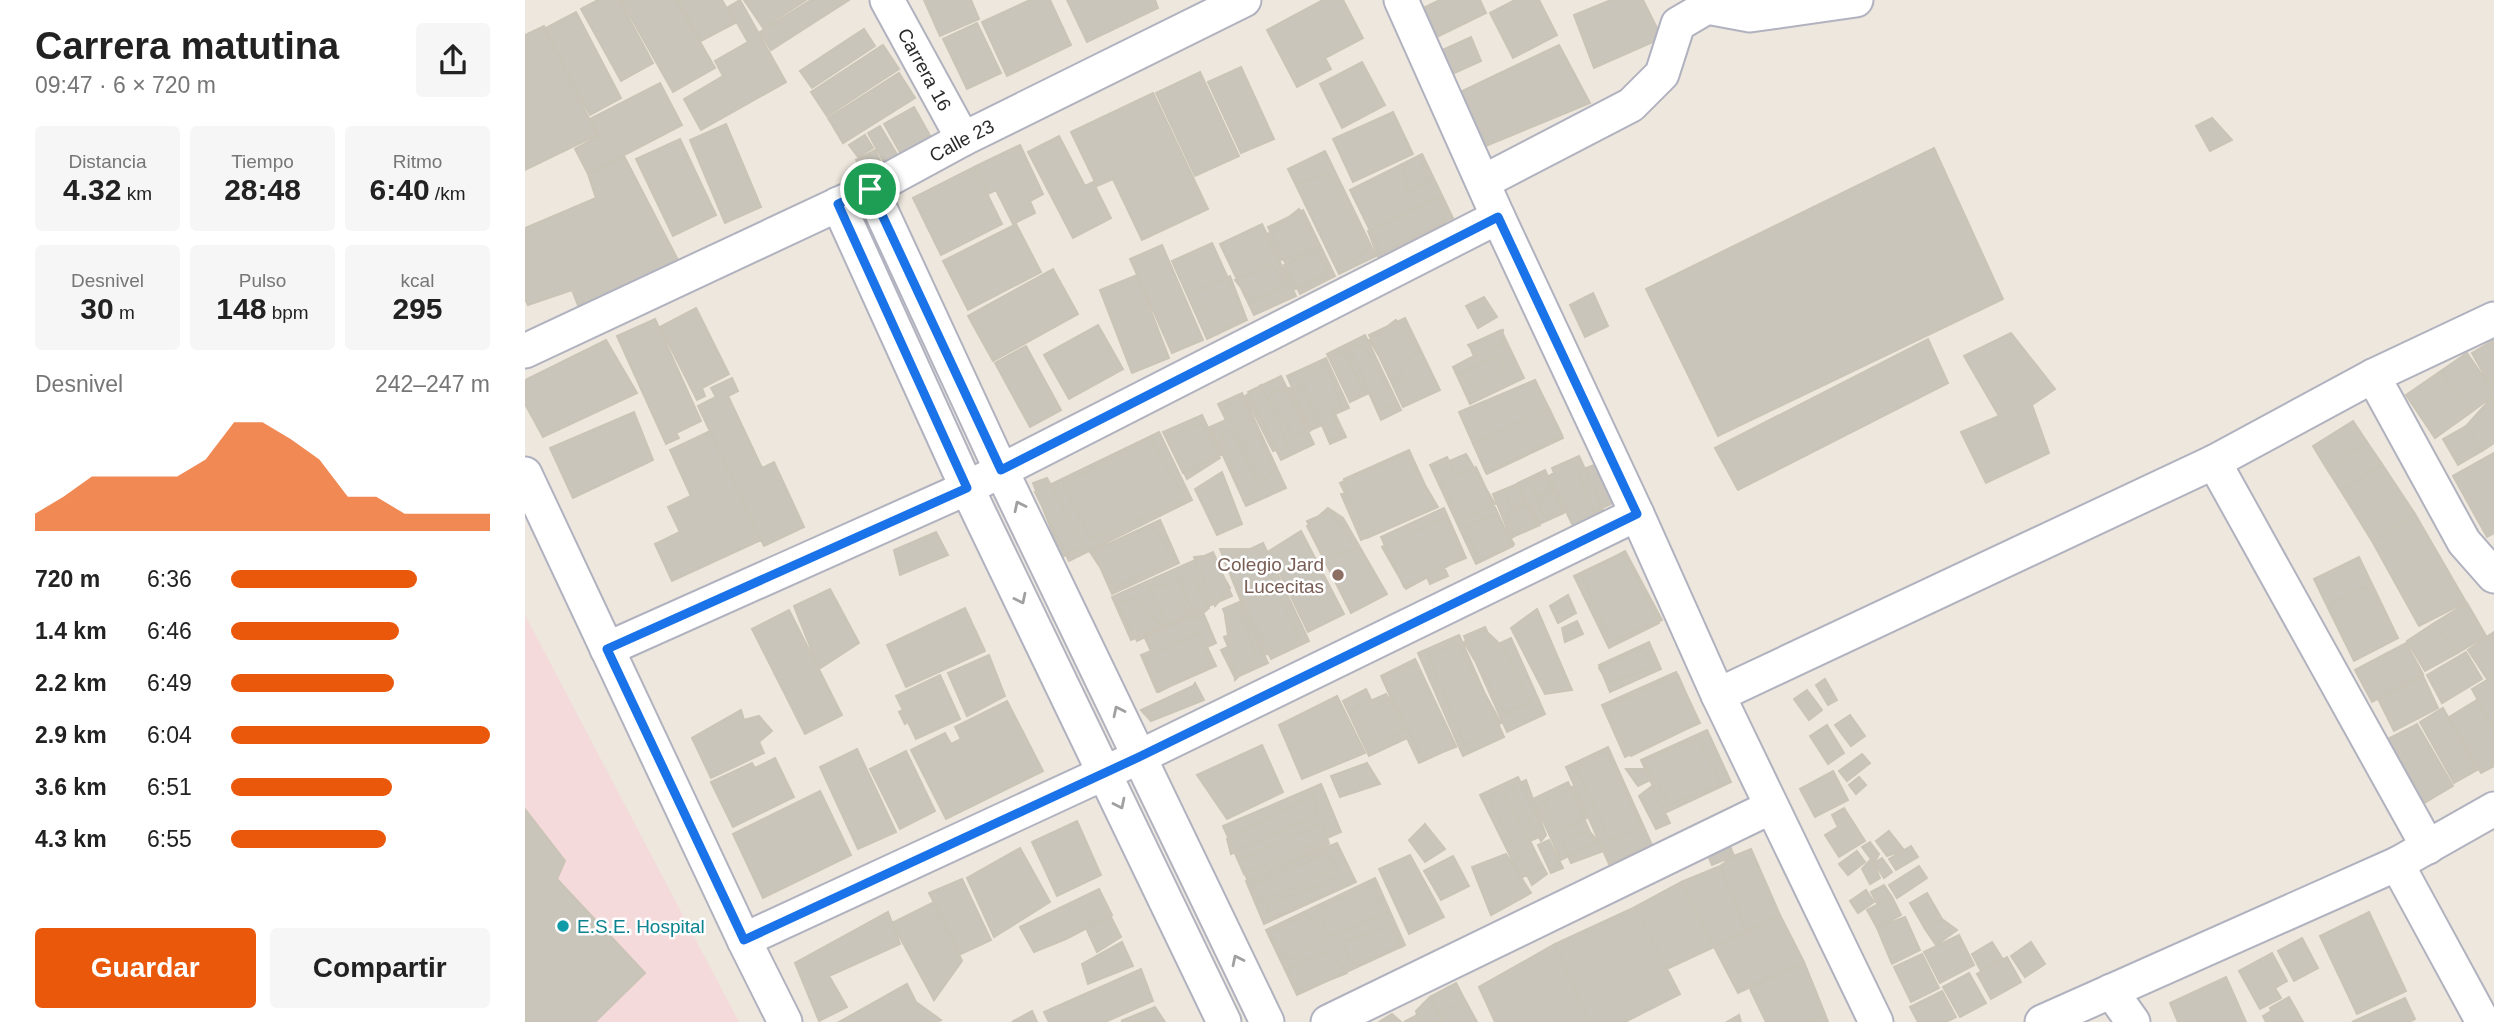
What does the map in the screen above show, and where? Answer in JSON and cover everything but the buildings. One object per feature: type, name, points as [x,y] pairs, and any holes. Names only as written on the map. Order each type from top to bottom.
[{"type":"street","name":"Carrera 16","points":[[887,0],[963,139]]},
{"type":"street","name":"Calle 23","points":[[525,351],[870,189],[963,139],[1244,0]]},
{"type":"street","points":[[1401,0],[1718,695],[1876,1022]]},
{"type":"street","points":[[1483,183],[1632,105],[1662,74],[1672,12],[1705,3],[1750,15],[1856,0]]},
{"type":"street","points":[[870,189],[1001,470],[1267,1022]]},
{"type":"street","points":[[838,204],[967,488],[1224,1022]]},
{"type":"street","points":[[607,649],[967,488],[1498,217]]},
{"type":"street","points":[[1718,695],[2214,462],[2373,376],[2494,319]]},
{"type":"street","points":[[2373,376],[2465,542],[2494,576]]},
{"type":"street","points":[[2214,462],[2428,847]]},
{"type":"street","points":[[525,474],[785,1022]]},
{"type":"street","points":[[744,940],[1139,757],[1637,514]]},
{"type":"street","points":[[1328,1022],[1771,807]]},
{"type":"street","points":[[2042,1022],[2397,864],[2494,809]]},
{"type":"street","points":[[2397,864],[2484,1011]]},
{"type":"street","points":[[2111,991],[2133,1022]]},
{"type":"shaded area","points":[[525,615],[739,1022],[525,1022]]},
{"type":"place","name":"Colegio Jard Lucecitas","points":[[1338,575]]},
{"type":"place","name":"E.S.E. Hospital","points":[[563,926]]},
{"type":"route","points":[[870,189],[1001,470],[1498,217],[1637,514],[1139,757],[744,940],[607,649],[967,488],[838,204],[870,189]]}]
